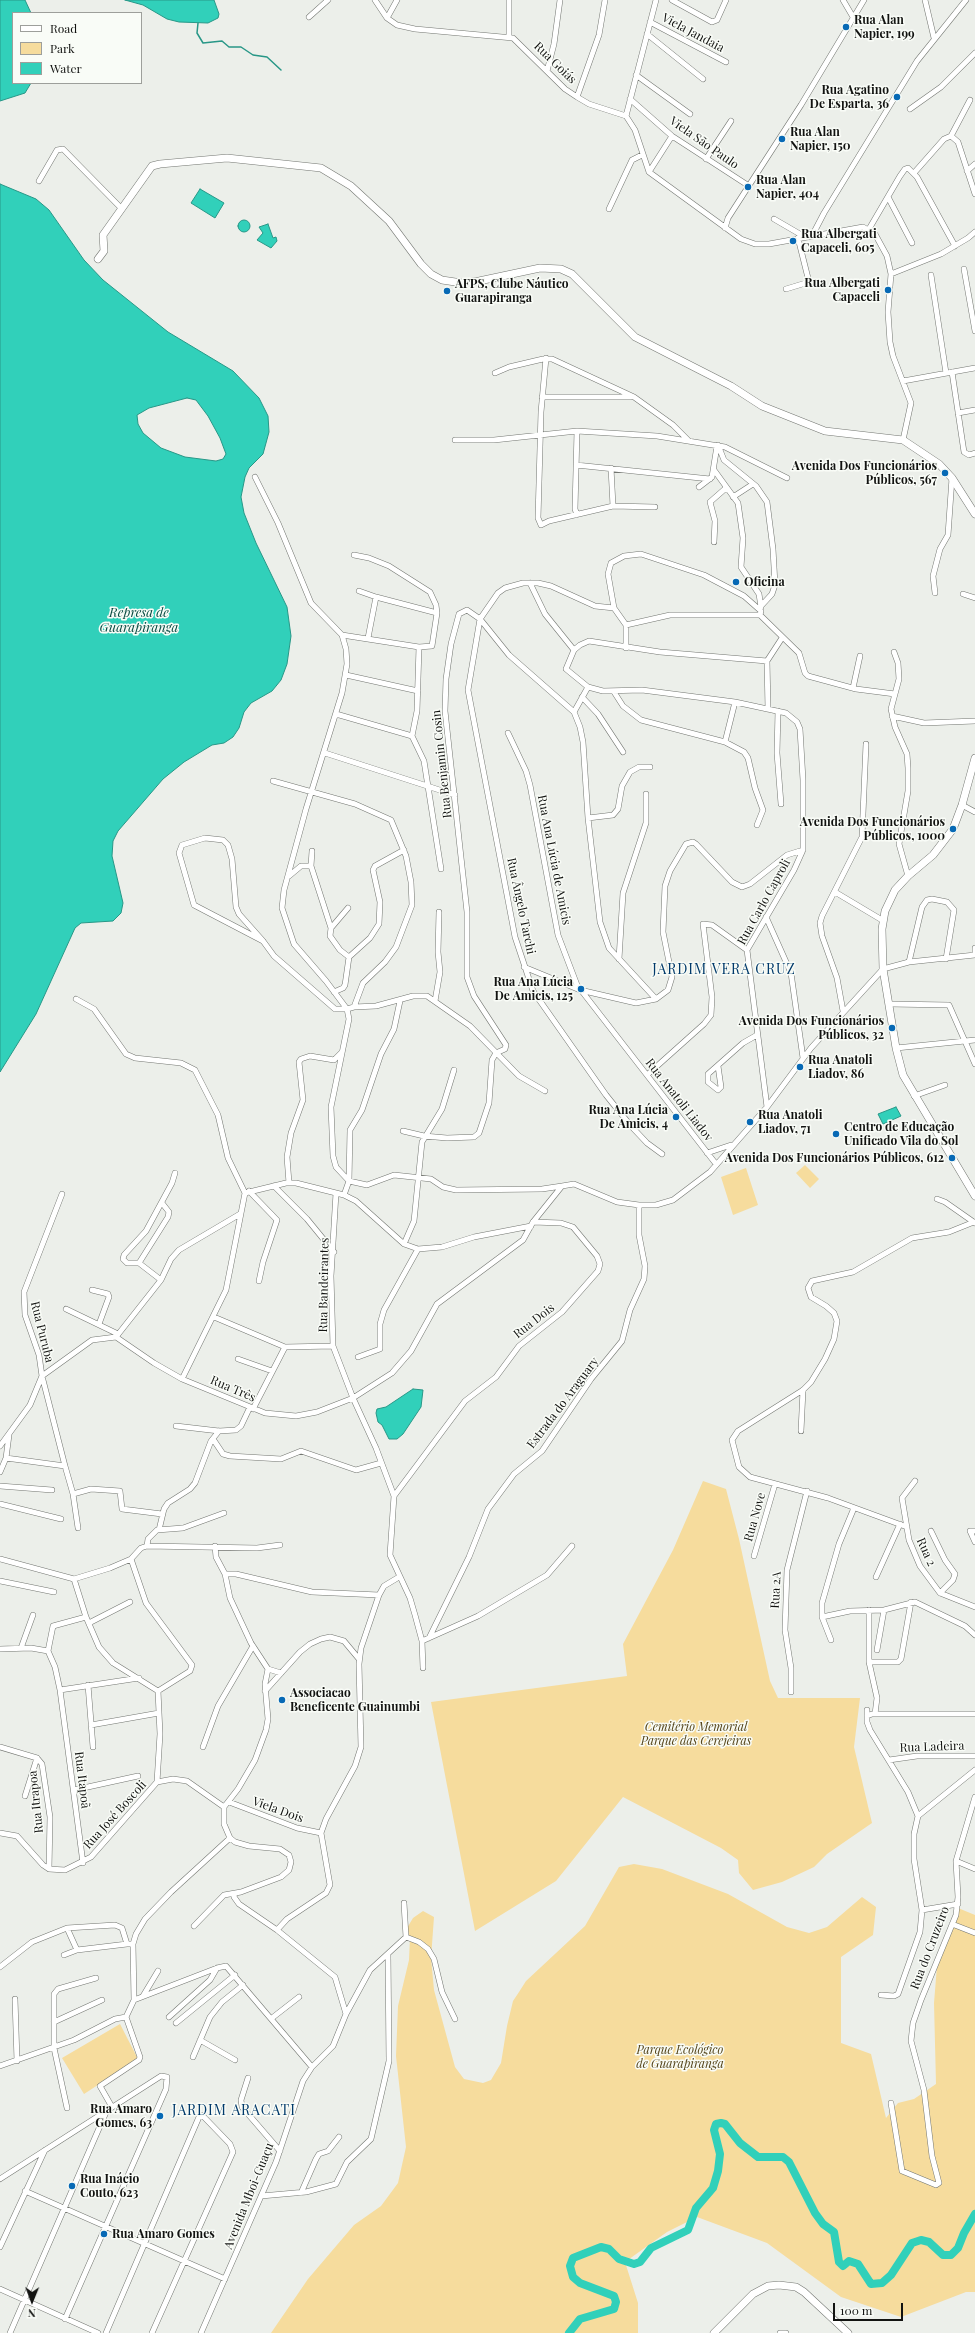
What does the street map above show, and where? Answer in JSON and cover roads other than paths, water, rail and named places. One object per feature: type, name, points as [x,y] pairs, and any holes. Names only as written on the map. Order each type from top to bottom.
[{"type":"street","points":[[309,17],[328,0]]},
{"type":"street","points":[[374,0],[387,18],[397,25],[415,29],[509,37],[509,0]]},
{"type":"street","points":[[387,18],[398,0]]},
{"type":"street","points":[[547,71],[554,44],[560,0]]},
{"type":"street","points":[[577,97],[600,35],[605,0]]},
{"type":"street","points":[[656,0],[626,116],[635,130],[642,155],[649,172],[741,239],[755,244],[776,243],[858,227],[869,229],[879,239],[887,256],[891,274],[888,312],[890,342],[912,402],[903,440]]},
{"type":"street","points":[[672,0],[710,22],[717,20],[726,0]]},
{"type":"street","points":[[843,0],[853,17]]},
{"type":"street","points":[[725,228],[728,218],[801,105],[864,0]]},
{"type":"street","points":[[925,0],[934,38]]},
{"type":"street","points":[[812,236],[895,95],[934,38],[966,0]]},
{"type":"street","name":"Viela Jandaia","points":[[650,22],[726,62]]},
{"type":"street","points":[[647,34],[703,79]]},
{"type":"street","name":"Rua Goiás","points":[[509,37],[520,43],[547,71],[577,97],[589,104],[626,116]]},
{"type":"street","points":[[910,109],[941,87],[975,53]]},
{"type":"street","points":[[636,75],[690,114]]},
{"type":"street","name":"Viela São Paulo","points":[[630,99],[672,136],[749,186]]},
{"type":"street","points":[[914,173],[944,139],[950,136],[970,100]]},
{"type":"street","points":[[706,159],[730,121]]},
{"type":"street","points":[[649,172],[672,136]]},
{"type":"street","points":[[950,136],[958,142],[975,194]]},
{"type":"street","points":[[39,181],[56,150],[63,149],[122,208]]},
{"type":"street","points":[[609,209],[632,160],[642,155]]},
{"type":"street","points":[[98,259],[104,251],[103,234],[152,166],[227,158],[322,168],[351,186],[389,221],[421,264],[431,274],[442,280],[462,283],[474,282],[540,268],[561,269],[572,274],[582,283],[635,337],[731,386],[762,406],[825,431],[903,440],[939,464],[952,478],[975,514]]},
{"type":"street","points":[[967,171],[975,164]]},
{"type":"street","points":[[869,229],[904,169],[908,168],[914,173],[955,246]]},
{"type":"street","points":[[888,197],[912,243]]},
{"type":"street","points":[[774,220],[804,237]]},
{"type":"street","points":[[891,274],[955,246],[975,232]]},
{"type":"street","points":[[786,289],[809,282],[798,238]]},
{"type":"street","points":[[964,269],[975,331]]},
{"type":"street","points":[[931,275],[958,413],[964,452],[969,455],[975,453]]},
{"type":"street","points":[[546,358],[542,397],[539,522],[541,525],[549,521],[613,506],[655,507]]},
{"type":"street","points":[[495,373],[502,368],[546,358],[565,364],[634,398],[673,425],[688,440]]},
{"type":"street","points":[[903,380],[975,368]]},
{"type":"street","points":[[542,397],[634,398]]},
{"type":"street","points":[[958,413],[975,410]]},
{"type":"street","points":[[577,431],[575,508],[577,515]]},
{"type":"street","points":[[455,440],[494,440],[577,431],[688,440],[718,445],[734,450],[787,478]]},
{"type":"street","points":[[699,487],[710,479],[714,470],[718,445]]},
{"type":"street","points":[[718,445],[724,460],[753,484],[767,502],[775,573],[772,594],[761,611]]},
{"type":"street","points":[[576,465],[710,479]]},
{"type":"street","points":[[611,468],[613,506]]},
{"type":"street","points":[[714,470],[734,497],[741,515],[743,538],[741,567],[758,594],[761,611]]},
{"type":"street","points":[[255,478],[278,523],[311,603],[342,635],[347,657],[346,675],[336,714],[287,879],[282,908],[291,937],[298,950],[317,968],[347,1009],[349,1022],[334,1091],[330,1123],[334,1162],[349,1181],[370,1185],[394,1175],[431,1179],[443,1187],[456,1190],[542,1189],[574,1184],[617,1202],[639,1205],[656,1205],[673,1200],[703,1178],[716,1164],[767,1107],[803,1058],[843,1011],[883,969],[909,962],[975,956]]},
{"type":"street","points":[[935,593],[933,576],[935,564],[948,535],[952,478]]},
{"type":"street","points":[[734,497],[753,484]]},
{"type":"street","points":[[714,542],[715,521],[710,502],[726,488]]},
{"type":"street","points":[[626,648],[626,626],[614,608],[608,568],[616,559],[633,553],[668,561],[704,574],[744,596],[761,611],[782,638],[799,654],[805,673],[808,676],[853,688],[895,694]]},
{"type":"street","points":[[342,635],[368,638],[419,648],[432,646],[437,613],[436,605],[430,592],[389,566],[369,558],[354,555]]},
{"type":"street","points":[[480,619],[498,593],[514,585],[530,583],[552,586],[595,606],[614,608]]},
{"type":"street","points":[[530,583],[545,614],[574,650]]},
{"type":"street","points":[[359,591],[437,613]]},
{"type":"street","points":[[963,594],[975,598]]},
{"type":"street","points":[[368,638],[376,597]]},
{"type":"street","name":"Rua Benjamin Cosin","points":[[496,1053],[505,1049],[506,1045],[474,996],[467,977],[467,912],[445,710],[446,679],[451,644],[459,614],[467,610],[480,619],[509,655],[574,712],[580,727],[583,742],[588,818],[600,922],[606,942],[619,959],[656,1000]]},
{"type":"street","points":[[626,626],[670,615],[761,611]]},
{"type":"street","name":"Rua Ângelo Tarchi","points":[[480,619],[468,690],[516,937],[524,967],[533,991],[606,1095],[631,1126],[662,1154]]},
{"type":"street","points":[[768,709],[766,662],[782,638]]},
{"type":"street","points":[[524,967],[580,990],[636,1003],[656,1000],[668,990],[672,977],[663,932],[665,886],[670,871],[682,850],[690,843],[696,844],[732,882],[742,887],[750,884],[787,855],[803,850],[803,800],[800,729],[794,718],[768,709],[736,702],[642,690],[614,692],[588,687],[568,673],[566,665],[574,650],[580,645],[589,642],[626,648],[766,662]]},
{"type":"street","points":[[419,648],[417,711],[412,736],[424,761],[441,869]]},
{"type":"street","points":[[894,652],[899,670],[891,709],[895,727],[907,754],[908,791],[899,844],[908,876]]},
{"type":"street","points":[[853,688],[860,656]]},
{"type":"street","points":[[346,675],[418,691]]},
{"type":"street","points":[[574,712],[588,687]]},
{"type":"street","points":[[614,692],[623,706],[641,720],[725,742],[735,746],[748,758],[755,788],[763,810],[756,824]]},
{"type":"street","points":[[582,697],[598,714],[623,752]]},
{"type":"street","points":[[725,742],[736,702]]},
{"type":"street","points":[[778,712],[776,753],[781,804]]},
{"type":"street","points":[[336,714],[412,736]]},
{"type":"street","points":[[892,716],[924,723],[975,721]]},
{"type":"street","name":"Rua Ana Lúcia de Amicis","points":[[508,733],[526,771],[558,935],[580,990]]},
{"type":"street","points":[[843,1011],[838,978],[820,929],[822,916],[860,844],[862,837],[866,744]]},
{"type":"street","points":[[325,753],[455,795]]},
{"type":"street","points":[[974,1191],[914,1096],[903,1075],[896,1048],[890,1004],[883,969],[882,920],[890,898],[908,876],[934,855],[953,829],[962,805],[975,758]]},
{"type":"street","points":[[588,818],[613,814],[618,809],[622,786],[630,772],[639,767],[650,767]]},
{"type":"street","points":[[273,781],[311,794],[355,804],[391,820],[404,850],[413,895],[411,913],[396,947],[385,962],[363,983],[354,1007]]},
{"type":"street","points":[[619,959],[623,893],[646,823],[646,794]]},
{"type":"street","points":[[962,805],[975,812]]},
{"type":"street","points":[[263,941],[194,906],[179,853],[182,845],[205,838],[223,840],[228,845],[232,859],[236,907],[239,914],[263,941],[280,961],[311,986],[332,1007],[347,1009],[354,1007],[376,1006],[413,996],[427,996],[470,1026],[519,1076],[545,1091]]},
{"type":"street","points":[[334,992],[343,988],[345,985],[349,957],[370,938],[379,924],[380,902],[373,870],[375,866],[404,850]]},
{"type":"street","name":"Rua Carlo Caproli","points":[[767,1107],[747,950],[794,870],[803,850]]},
{"type":"street","points":[[312,851],[310,866],[331,928],[333,941],[349,957]]},
{"type":"street","points":[[287,879],[302,866],[310,866]]},
{"type":"street","points":[[835,892],[882,920]]},
{"type":"street","points":[[909,962],[922,907],[927,900],[932,899],[947,902],[954,910],[946,959]]},
{"type":"street","points":[[331,928],[348,908]]},
{"type":"street","points":[[435,1001],[440,972],[438,952],[440,912]]},
{"type":"street","points":[[766,917],[791,973],[803,1058]]},
{"type":"street","points":[[647,1075],[704,1024],[711,1015],[712,1006],[703,924],[712,925],[747,950]]},
{"type":"street","name":"Rua Anatoli Liadov","points":[[580,990],[707,1152],[732,1145]]},
{"type":"street","points":[[76,999],[94,1009],[126,1054],[135,1058],[181,1063],[195,1070],[218,1115],[228,1158],[247,1192],[277,1220],[263,1262],[259,1281]]},
{"type":"street","points":[[344,1195],[349,1181],[350,1130],[362,1110],[381,1054],[394,1029],[400,1000]]},
{"type":"street","points":[[890,1004],[946,1004],[952,1008],[975,1064]]},
{"type":"street","points":[[718,1066],[748,1040],[757,1035]]},
{"type":"street","points":[[896,1048],[975,1040]]},
{"type":"street","points":[[289,1183],[287,1157],[291,1133],[303,1100],[299,1062],[301,1059],[310,1056],[334,1060],[343,1051]]},
{"type":"street","points":[[403,1131],[424,1136],[474,1137],[479,1133],[488,1103],[492,1060],[496,1053]]},
{"type":"street","points":[[404,1244],[414,1221],[420,1178],[422,1142],[424,1136],[442,1109],[454,1070]]},
{"type":"street","points":[[914,1096],[945,1085]]},
{"type":"street","points":[[707,1152],[716,1164]]},
{"type":"street","points":[[162,1280],[138,1263],[124,1261],[124,1256],[146,1232],[175,1177],[175,1172]]},
{"type":"street","points":[[247,1192],[289,1183],[312,1186],[344,1195],[356,1201],[404,1244],[418,1249],[442,1247],[474,1237],[532,1224],[562,1186]]},
{"type":"street","points":[[274,1186],[307,1219],[334,1252]]},
{"type":"street","points":[[182,1379],[214,1317],[226,1290],[240,1214],[247,1192]]},
{"type":"street","name":"Rua Bandeirantes","points":[[336,1193],[331,1298],[333,1346],[352,1398],[394,1496]]},
{"type":"street","name":"Rua Puruba","points":[[0,1446],[30,1405],[42,1376],[39,1355],[25,1315],[24,1292],[62,1194]]},
{"type":"street","points":[[937,1199],[946,1202],[974,1222]]},
{"type":"street","points":[[138,1263],[168,1217],[169,1212],[162,1203]]},
{"type":"street","name":"Estrada do Araguary","points":[[430,1638],[469,1557],[488,1509],[514,1474],[542,1451],[590,1379],[622,1341],[630,1310],[644,1279],[645,1266],[639,1235],[639,1205]]},
{"type":"street","points":[[78,1528],[73,1494],[42,1376],[92,1340],[117,1336],[162,1280],[171,1259],[178,1250],[240,1214]]},
{"type":"street","points":[[907,1527],[807,1491],[750,1477],[742,1471],[732,1446],[734,1435],[803,1390],[811,1382],[825,1359],[837,1331],[837,1321],[834,1313],[811,1297],[808,1292],[809,1284],[812,1281],[853,1272],[912,1238],[949,1232],[974,1222]]},
{"type":"street","name":"Rua Dois","points":[[394,1496],[465,1401],[498,1375],[513,1352],[526,1339],[562,1312],[598,1271],[600,1264],[597,1256],[575,1228],[564,1223],[532,1224]]},
{"type":"street","name":"Rua Três","points":[[66,1309],[99,1324],[154,1363],[182,1379],[251,1408],[284,1416],[296,1416],[318,1412],[352,1398],[392,1373],[410,1350],[438,1304],[508,1253],[528,1234],[532,1224]]},
{"type":"street","points":[[358,1357],[380,1349],[380,1324],[384,1310],[418,1249]]},
{"type":"street","points":[[92,1290],[108,1294],[109,1297],[99,1324]]},
{"type":"street","points":[[214,1317],[285,1347],[333,1346]]},
{"type":"street","points":[[176,1426],[219,1431],[236,1430],[241,1426],[285,1347]]},
{"type":"street","points":[[238,1359],[272,1371]]},
{"type":"street","points":[[801,1431],[803,1390]]},
{"type":"street","points":[[159,1530],[162,1514],[168,1503],[190,1489],[195,1483],[213,1439],[219,1431]]},
{"type":"street","points":[[0,1472],[6,1458],[9,1434]]},
{"type":"street","points":[[213,1439],[223,1454],[230,1456],[282,1459],[301,1451],[356,1470],[381,1463]]},
{"type":"street","points":[[6,1458],[65,1466]]},
{"type":"street","name":"Rua 2","points":[[915,1481],[902,1498],[912,1550],[920,1566],[940,1593]]},
{"type":"street","name":"Rua Nove","points":[[754,1556],[775,1484]]},
{"type":"street","points":[[0,1486],[52,1490]]},
{"type":"street","points":[[73,1494],[91,1489],[120,1491],[122,1509],[162,1514]]},
{"type":"street","name":"Rua 2A","points":[[791,1692],[791,1668],[785,1630],[787,1570],[807,1491]]},
{"type":"street","points":[[394,1496],[390,1555],[410,1598],[422,1641],[422,1668]]},
{"type":"street","points":[[0,1504],[61,1519]]},
{"type":"street","points":[[831,1640],[822,1617],[822,1603],[831,1570],[854,1508]]},
{"type":"street","points":[[147,1546],[148,1538],[159,1530],[183,1528],[224,1513]]},
{"type":"street","points":[[876,1577],[900,1524]]},
{"type":"street","points":[[931,1531],[945,1560],[955,1574],[953,1580],[940,1593],[975,1607]]},
{"type":"street","points":[[973,1531],[975,1542]]},
{"type":"street","points":[[0,1559],[74,1579],[110,1568],[131,1559],[141,1548],[147,1546],[215,1546],[257,1548],[280,1545]]},
{"type":"street","points":[[215,1546],[216,1557],[225,1574],[230,1598],[253,1646],[268,1669],[281,1674]]},
{"type":"street","points":[[422,1641],[478,1616],[548,1575],[572,1546]]},
{"type":"street","points":[[131,1559],[146,1604],[192,1665],[190,1671],[158,1691]]},
{"type":"street","points":[[225,1574],[236,1574],[289,1588],[325,1593],[378,1595]]},
{"type":"street","points":[[277,1930],[287,1918],[328,1889],[330,1878],[322,1845],[321,1833],[326,1819],[355,1766],[362,1747],[359,1659],[365,1634],[378,1595],[384,1586],[399,1577]]},
{"type":"street","points":[[74,1579],[86,1617],[99,1647],[113,1662],[158,1691]]},
{"type":"street","points":[[0,1581],[54,1592]]},
{"type":"street","points":[[89,1623],[130,1602]]},
{"type":"street","points":[[822,1617],[869,1610],[884,1610],[911,1602],[919,1603],[965,1626],[975,1635]]},
{"type":"street","points":[[869,1662],[898,1662],[901,1659],[911,1602]]},
{"type":"street","points":[[869,1610],[869,1662],[877,1698],[870,1713],[870,1730],[889,1760],[918,1816]]},
{"type":"street","points":[[877,1650],[884,1610]]},
{"type":"street","points":[[21,1648],[33,1615]]},
{"type":"street","points":[[0,1649],[21,1648],[48,1651],[53,1626],[86,1617]]},
{"type":"street","points":[[265,1691],[305,1648],[326,1638],[344,1641],[359,1659]]},
{"type":"street","points":[[203,1747],[218,1706],[253,1646]]},
{"type":"street","name":"Rua Itapoã","points":[[48,1651],[55,1667],[60,1690],[83,1863]]},
{"type":"street","points":[[194,1926],[224,1895],[282,1878],[289,1870],[291,1862],[289,1855],[280,1849],[242,1845],[230,1838],[224,1824],[224,1807],[229,1802],[259,1752],[268,1719],[265,1691],[268,1669]]},
{"type":"street","points":[[60,1690],[139,1678]]},
{"type":"street","points":[[88,1685],[93,1747]]},
{"type":"street","points":[[157,1782],[159,1713],[158,1691]]},
{"type":"street","points":[[91,1725],[159,1713]]},
{"type":"street","points":[[870,1713],[975,1714]]},
{"type":"street","name":"Rua Itrapoa","points":[[0,1747],[37,1758],[42,1764],[50,1817],[49,1869]]},
{"type":"street","name":"Rua Ladeira","points":[[889,1760],[917,1756],[975,1756]]},
{"type":"street","name":"Rua Itrapoa","points":[[25,1796],[37,1758]]},
{"type":"street","points":[[881,1995],[894,1996],[898,1994],[919,1936],[922,1910],[914,1859],[914,1834],[918,1816],[975,1770]]},
{"type":"street","points":[[74,1790],[138,1776]]},
{"type":"street","name":"Rua José Boscoli","points":[[83,1863],[102,1845],[157,1782],[173,1779],[187,1781],[224,1807]]},
{"type":"street","name":"Rua do Cruzeiro","points":[[891,2103],[902,2171],[936,2185],[939,2183],[932,2156],[924,2090],[911,2041],[917,2013],[952,1924],[958,1904],[956,1861],[975,1797]]},
{"type":"street","name":"Viela Dois","points":[[229,1802],[297,1828],[321,1833]]},
{"type":"street","points":[[0,1833],[17,1836],[49,1869],[65,1870],[83,1863]]},
{"type":"street","points":[[10,2333],[64,2207],[109,2108],[100,2086],[139,2060],[140,2056],[126,2017],[134,2000],[133,1944],[140,1926],[171,1892],[230,1838]]},
{"type":"street","points":[[956,1861],[975,1869]]},
{"type":"street","points":[[235,1893],[234,1897],[239,1904],[277,1930],[335,1977],[346,2014]]},
{"type":"street","points":[[134,2000],[217,1968],[226,1966],[244,1985],[312,2067],[333,2046],[346,2014],[370,1970],[406,1937],[404,1903]]},
{"type":"street","points":[[922,1910],[958,1904]]},
{"type":"street","points":[[952,1924],[975,1933]]},
{"type":"street","points":[[0,1967],[32,1942],[68,1928],[115,1925],[122,1928],[127,1944]]},
{"type":"street","points":[[68,1928],[77,1950]]},
{"type":"street","points":[[406,1937],[419,1942],[428,1949],[434,1959],[442,1992],[455,2019]]},
{"type":"street","points":[[64,1955],[77,1950],[133,1944]]},
{"type":"street","points":[[261,2196],[301,2193],[338,2182],[347,2162],[372,2139],[389,2061],[388,1955]]},
{"type":"street","points":[[169,2017],[212,1978],[217,1968]]},
{"type":"street","points":[[143,1996],[158,1971]]},
{"type":"street","points":[[176,2024],[235,1975]]},
{"type":"street","points":[[67,2108],[54,2048],[56,1991],[96,1978]]},
{"type":"street","points":[[193,2057],[216,2009],[244,1985]]},
{"type":"street","points":[[272,2018],[299,1997]]},
{"type":"street","points":[[15,1999],[17,2061]]},
{"type":"street","points":[[54,2022],[102,2000]]},
{"type":"street","points":[[0,2066],[82,2037],[115,2018],[126,2017]]},
{"type":"street","points":[[200,2040],[235,2060]]},
{"type":"street","name":"Avenida Mboi-Guaçu","points":[[201,2333],[280,2151],[295,2098],[312,2067]]},
{"type":"street","points":[[0,2179],[161,2076],[167,2077],[166,2089],[65,2319]]},
{"type":"street","points":[[248,2078],[240,2100],[242,2107],[280,2151]]},
{"type":"street","points":[[106,2333],[199,2117],[204,2116],[233,2148],[232,2156],[152,2333]]},
{"type":"street","points":[[301,2193],[319,2154],[328,2151],[339,2137]]},
{"type":"street","points":[[0,2248],[25,2190],[45,2149]]},
{"type":"street","points":[[25,2190],[225,2279]]},
{"type":"street","points":[[714,2333],[753,2294],[768,2286],[780,2285],[796,2287],[804,2292],[848,2333]]},
{"type":"street","points":[[0,2289],[98,2333]]},
{"type":"street","points":[[780,2333],[786,2333]]},
{"type":"water","points":[[0,0],[25,0],[31,12],[12,12],[12,84],[30,84],[25,93],[0,101]]},
{"type":"water","points":[[125,0],[214,0],[219,14],[218,18],[208,23],[179,22],[167,19],[143,5]]},
{"type":"water","name":"Represa de Guarapiranga","points":[[0,184],[36,199],[49,210],[84,260],[103,280],[168,332],[233,371],[259,398],[268,416],[269,432],[263,454],[249,468],[245,477],[241,497],[244,513],[256,543],[287,607],[291,636],[287,664],[281,680],[272,691],[251,703],[244,712],[239,728],[233,737],[224,743],[212,745],[184,762],[163,779],[118,831],[113,841],[112,856],[123,903],[121,913],[113,921],[81,923],[75,928],[36,1014],[0,1072]],"holes":[[[187,398],[196,400],[208,416],[220,438],[226,454],[223,459],[216,461],[185,457],[161,448],[143,433],[138,424],[137,415],[149,408]]]},
{"type":"water","points":[[200,189],[224,203],[215,218],[191,203]]},
{"type":"water","points":[[242,220],[246,220],[250,226],[246,232],[242,232],[238,228],[238,224]]},
{"type":"water","points":[[268,224],[273,238],[276,237],[277,241],[271,248],[257,240],[263,233],[259,227]]},
{"type":"water","points":[[896,1107],[901,1116],[883,1124],[878,1114]]},
{"type":"water","points":[[413,1389],[423,1390],[421,1407],[403,1434],[397,1439],[389,1439],[382,1425],[378,1422],[376,1413],[377,1409],[386,1407]]},
{"type":"waterway","points":[[198,23],[197,33],[203,43],[222,41],[229,47],[241,47],[253,55],[267,57],[281,70]]},
{"type":"waterway","points":[[569,2333],[580,2319],[614,2309],[616,2302],[614,2296],[580,2283],[573,2277],[570,2266],[573,2258],[601,2247],[609,2249],[619,2259],[634,2264],[640,2262],[651,2248],[688,2230],[696,2208],[713,2188],[718,2171],[720,2154],[714,2130],[716,2124],[725,2124],[740,2143],[758,2157],[783,2157],[789,2162],[815,2213],[823,2224],[834,2232],[839,2262],[843,2266],[849,2261],[858,2264],[871,2284],[882,2283],[891,2275],[912,2243],[921,2240],[929,2242],[943,2255],[951,2255],[958,2248],[964,2233],[975,2214]]},
{"type":"place","name":"Rua Alan Napier, 199","points":[[846,27]]},
{"type":"place","name":"Rua Agatino De Esparta, 36","points":[[897,97]]},
{"type":"place","name":"Rua Alan Napier, 150","points":[[782,139]]},
{"type":"place","name":"Rua Alan Napier, 404","points":[[748,187]]},
{"type":"place","name":"Rua Albergati Capaceli, 605","points":[[793,241]]},
{"type":"place","name":"Rua Albergati Capaceli","points":[[888,290]]},
{"type":"place","name":"AFPS, Clube Náutico Guarapiranga","points":[[447,291]]},
{"type":"place","name":"Avenida Dos Funcionários Públicos, 567","points":[[945,473]]},
{"type":"place","name":"Oficina","points":[[736,582]]},
{"type":"place","name":"Avenida Dos Funcionários Públicos, 1000","points":[[953,829]]},
{"type":"place","name":"Rua Ana Lúcia De Amicis, 125","points":[[581,989]]},
{"type":"place","name":"Avenida Dos Funcionários Públicos, 32","points":[[892,1028]]},
{"type":"place","name":"Rua Anatoli Liadov, 86","points":[[800,1067]]},
{"type":"place","name":"Rua Ana Lúcia De Amicis, 4","points":[[676,1117]]},
{"type":"place","name":"Rua Anatoli Liadov, 71","points":[[750,1122]]},
{"type":"place","name":"Centro de Educação Unificado Vila do Sol","points":[[836,1134]]},
{"type":"place","name":"Avenida Dos Funcionários Públicos, 612","points":[[952,1158]]},
{"type":"place","name":"Associacao Beneficente Guainumbi","points":[[282,1700]]},
{"type":"place","name":"Rua Amaro Gomes, 63","points":[[160,2116]]},
{"type":"place","name":"Rua Inácio Couto, 623","points":[[72,2186]]},
{"type":"place","name":"Rua Amaro Gomes","points":[[104,2234]]},
{"type":"district","name":"JARDIM VERA CRUZ","points":[[724,970]]},
{"type":"district","name":"JARDIM ARACATI","points":[[234,2111]]},
{"type":"park label","name":"Cemitério Memorial Parque das Cerejeiras","points":[[696,1734]]},
{"type":"park label","name":"Parque Ecológico de Guarapiranga","points":[[680,2057]]}]
